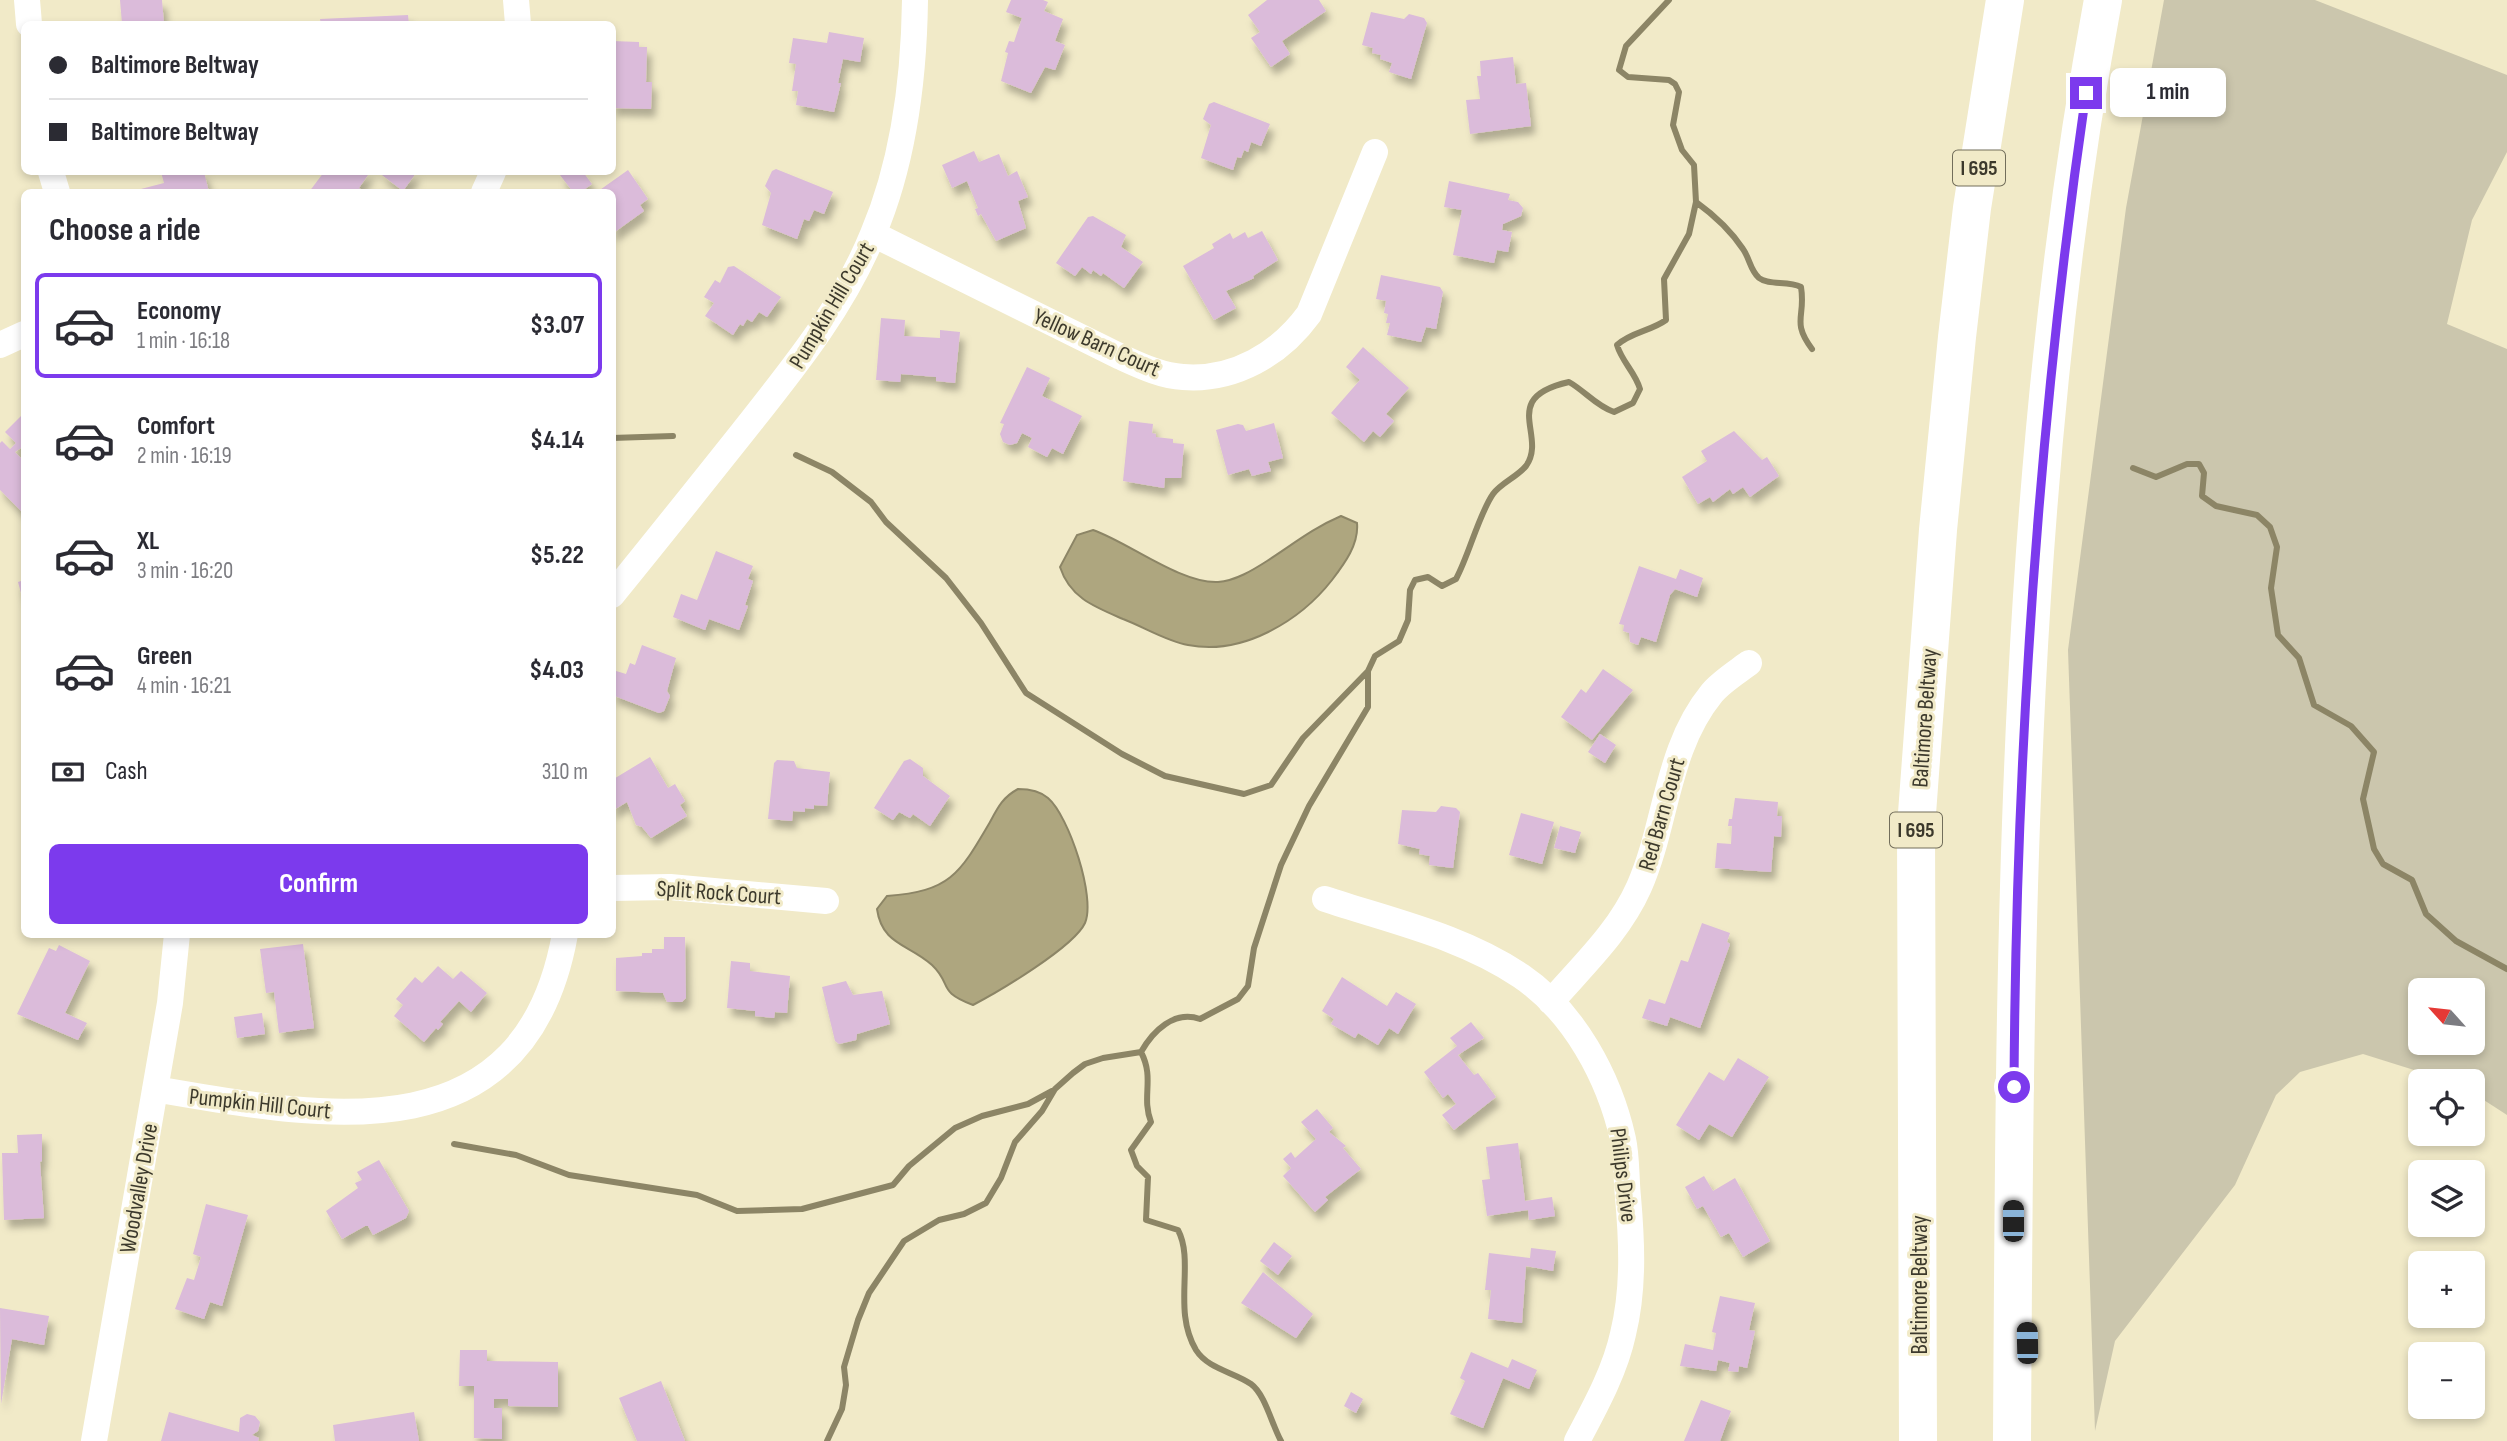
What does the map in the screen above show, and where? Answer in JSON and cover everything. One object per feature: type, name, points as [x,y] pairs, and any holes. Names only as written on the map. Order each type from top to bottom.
[{"type":"highway","name":"Baltimore Beltway","points":[[1918,1441],[1916,827],[1938,530],[1957,337],[1972,208],[2005,0]]},
{"type":"highway","points":[[2012,1441],[2014,980],[2025,671],[2060,288],[2071,194],[2103,0]]},
{"type":"highway","points":[[2013,1221],[2026,1270],[2029,1441]]},
{"type":"highway","points":[[1910,1441],[1919,1324]]},
{"type":"street","points":[[27,0],[29,21]]},
{"type":"street","points":[[516,0],[518,21]]},
{"type":"street","name":"Pumpkin Hill Court","points":[[616,590],[791,372],[841,296],[873,234],[905,118],[915,60],[915,0]]},
{"type":"street","name":"Yellow Barn Court","points":[[873,234],[1121,358],[1155,371],[1182,377],[1212,377],[1242,368],[1273,352],[1295,333],[1309,314],[1376,152]]},
{"type":"street","points":[[0,345],[21,335]]},
{"type":"street","name":"Red Barn Court","points":[[1551,1002],[1620,924],[1639,887],[1656,842],[1677,755],[1693,720],[1713,691],[1749,663]]},
{"type":"street","name":"Split Rock Court","points":[[616,888],[670,887],[826,901]]},
{"type":"street","name":"Philips Drive","points":[[1325,899],[1462,944],[1490,956],[1524,978],[1551,1002],[1580,1037],[1609,1093],[1623,1140],[1631,1231],[1630,1298],[1623,1336],[1609,1374],[1577,1441]]},
{"type":"street","name":"Woodvalley Drive","points":[[94,1441],[155,1089],[176,938]]},
{"type":"street","name":"Pumpkin Hill Court","points":[[155,1089],[272,1109],[311,1112],[366,1112],[410,1107],[447,1097],[481,1079],[506,1058],[527,1035],[553,987],[564,938]]},
{"type":"shaded area","points":[[2164,0],[2315,0],[2507,75],[2507,152],[2472,220],[2447,324],[2507,349],[2507,1115],[2485,1101],[2485,1069],[2411,1069],[2363,1054],[2300,1072],[2276,1095],[2235,1185],[2115,1341],[2095,1431],[2068,650],[2126,208]]},
{"type":"shaded area","points":[[1341,516],[1357,523],[1356,538],[1342,567],[1319,595],[1304,609],[1268,632],[1229,645],[1208,647],[1180,643],[1103,610],[1070,587],[1060,567],[1077,535],[1093,530],[1171,570],[1203,581],[1224,581],[1250,571],[1312,531]]},
{"type":"shaded area","points":[[1018,789],[1034,791],[1048,798],[1064,822],[1084,877],[1087,895],[1085,923],[1078,933],[1051,956],[1017,980],[973,1005],[954,996],[932,965],[898,943],[884,930],[877,909],[887,896],[925,890],[950,877],[970,855],[1001,803]]},
{"type":"building","points":[[120,0],[162,0],[164,21],[122,21]]},
{"type":"building","points":[[1011,0],[1043,0],[1048,2],[1044,11],[1063,19],[1055,41],[1065,45],[1055,70],[1045,67],[1031,93],[1001,81],[1008,53],[1005,52],[1009,41],[1014,42],[1022,18],[1006,12]]},
{"type":"building","points":[[1267,0],[1319,0],[1326,11],[1282,41],[1290,54],[1271,67],[1251,38],[1260,32],[1248,15]]},
{"type":"building","points":[[1371,12],[1404,19],[1409,14],[1424,18],[1427,23],[1411,79],[1389,72],[1392,63],[1380,59],[1381,55],[1372,53],[1373,48],[1362,45]]},
{"type":"building","points":[[408,15],[409,21],[320,21]]},
{"type":"building","points":[[829,32],[864,38],[860,62],[843,59],[834,112],[796,105],[798,91],[792,91],[796,64],[789,63],[793,38],[827,43]]},
{"type":"building","points":[[616,41],[639,42],[639,47],[647,47],[646,82],[652,82],[651,109],[616,108]]},
{"type":"building","points":[[1513,57],[1516,84],[1526,83],[1531,126],[1470,134],[1466,100],[1480,99],[1477,76],[1481,76],[1480,61]]},
{"type":"building","points":[[1214,102],[1270,124],[1261,146],[1251,142],[1248,152],[1244,150],[1241,158],[1237,157],[1233,170],[1201,158],[1211,125],[1203,119],[1209,104]]},
{"type":"building","points":[[974,151],[979,162],[999,154],[1008,176],[1017,171],[1028,197],[1018,201],[1026,228],[996,241],[981,214],[978,216],[975,209],[978,208],[967,181],[952,188],[942,165]]},
{"type":"building","points":[[776,169],[833,192],[824,214],[814,210],[809,221],[804,219],[797,239],[762,225],[771,193],[765,186],[772,171]]},
{"type":"building","points":[[628,170],[648,199],[640,205],[644,211],[616,231],[616,189],[601,189]]},
{"type":"building","points":[[162,175],[205,175],[208,189],[141,189],[164,183]]},
{"type":"building","points":[[322,175],[368,175],[360,189],[311,189]]},
{"type":"building","points":[[382,175],[415,175],[404,189],[400,189]]},
{"type":"building","points":[[560,175],[585,175],[592,184],[585,189],[571,189]]},
{"type":"building","points":[[1449,181],[1510,194],[1508,200],[1518,202],[1523,208],[1521,216],[1503,224],[1502,230],[1512,232],[1508,252],[1497,250],[1494,263],[1453,255],[1462,210],[1444,207]]},
{"type":"building","points":[[1093,216],[1126,235],[1121,247],[1143,262],[1124,288],[1103,273],[1101,276],[1093,270],[1091,274],[1082,267],[1075,276],[1056,263],[1088,217]]},
{"type":"building","points":[[1262,231],[1278,260],[1253,276],[1254,278],[1226,291],[1236,308],[1214,320],[1183,266],[1214,248],[1212,244],[1230,233],[1233,239],[1245,232],[1248,238]]},
{"type":"building","points":[[734,266],[781,297],[767,317],[759,312],[752,322],[747,319],[743,326],[740,324],[733,335],[705,316],[714,303],[704,297],[715,280],[720,283],[728,267]]},
{"type":"building","points":[[1381,275],[1440,287],[1443,292],[1436,329],[1426,327],[1421,342],[1387,335],[1390,323],[1386,323],[1388,314],[1384,313],[1386,301],[1376,299]]},
{"type":"building","points":[[881,318],[905,320],[904,336],[940,338],[940,330],[960,332],[955,383],[936,381],[936,377],[901,374],[900,382],[876,380]]},
{"type":"building","points":[[1363,347],[1409,388],[1386,414],[1394,421],[1380,437],[1373,431],[1364,442],[1331,413],[1360,380],[1346,367]]},
{"type":"building","points":[[1027,367],[1050,378],[1042,396],[1082,416],[1063,454],[1052,448],[1047,457],[1028,447],[1032,438],[1022,433],[1017,443],[1010,445],[1003,442],[1000,434],[1004,424],[1000,423]]},
{"type":"building","points":[[21,416],[21,448],[15,452],[21,458],[21,511],[0,490],[0,443],[2,441],[10,449],[16,443],[5,432]]},
{"type":"building","points":[[1129,421],[1153,424],[1152,433],[1156,434],[1156,437],[1173,439],[1173,443],[1184,444],[1181,478],[1165,478],[1164,488],[1123,481]]},
{"type":"building","points":[[1274,423],[1283,458],[1268,462],[1271,471],[1252,476],[1249,469],[1228,475],[1216,430],[1238,424],[1243,425],[1246,431]]},
{"type":"building","points":[[1734,431],[1762,460],[1767,457],[1779,476],[1750,497],[1743,487],[1733,494],[1730,489],[1713,502],[1710,497],[1698,504],[1682,477],[1707,461],[1701,451]]},
{"type":"building","points":[[716,551],[753,566],[748,579],[753,581],[745,605],[748,606],[739,630],[709,619],[705,630],[673,617],[681,594],[697,600]]},
{"type":"building","points":[[1639,566],[1676,579],[1680,569],[1703,578],[1697,597],[1675,589],[1670,595],[1656,642],[1641,637],[1638,645],[1630,642],[1629,633],[1623,631],[1624,625],[1619,624]]},
{"type":"building","points":[[642,645],[676,658],[667,691],[670,696],[664,711],[659,713],[616,697],[616,671],[626,674],[630,663],[635,665]]},
{"type":"building","points":[[1603,669],[1633,690],[1592,740],[1561,717],[1581,689],[1586,693]]},
{"type":"building","points":[[1600,734],[1616,745],[1605,763],[1588,752]]},
{"type":"building","points":[[650,757],[668,788],[675,784],[685,801],[680,805],[687,816],[651,838],[642,827],[636,825],[627,802],[616,809],[616,778]]},
{"type":"building","points":[[910,759],[923,768],[923,776],[950,796],[930,826],[913,814],[910,818],[899,812],[893,820],[874,808],[904,761]]},
{"type":"building","points":[[777,760],[794,761],[797,768],[830,772],[827,806],[814,805],[814,809],[805,808],[805,812],[793,811],[792,821],[768,819],[774,763]]},
{"type":"building","points":[[1735,798],[1778,802],[1777,816],[1782,816],[1781,837],[1774,836],[1771,872],[1715,868],[1717,843],[1731,844],[1732,826],[1728,826],[1729,819],[1732,819]]},
{"type":"building","points":[[1441,806],[1456,808],[1460,812],[1453,868],[1429,865],[1430,856],[1419,854],[1420,849],[1398,844],[1402,810],[1436,812]]},
{"type":"building","points":[[1521,813],[1554,822],[1542,864],[1509,855]]},
{"type":"building","points":[[1560,826],[1581,832],[1575,853],[1554,848]]},
{"type":"building","points":[[1702,923],[1730,933],[1727,942],[1730,944],[1700,1028],[1670,1017],[1667,1026],[1642,1018],[1649,999],[1665,1004],[1681,960],[1688,962]]},
{"type":"building","points":[[664,937],[685,937],[686,998],[682,1002],[667,1002],[663,993],[616,991],[616,958],[642,956],[642,953],[652,953],[652,949],[664,949]]},
{"type":"building","points":[[303,944],[314,1028],[279,1033],[274,992],[266,993],[260,949]]},
{"type":"building","points":[[59,945],[90,961],[65,1013],[87,1023],[78,1040],[17,1014],[49,948],[56,951]]},
{"type":"building","points":[[731,961],[750,963],[750,971],[790,976],[787,1013],[775,1012],[774,1018],[755,1016],[755,1011],[727,1008]]},
{"type":"building","points":[[438,966],[453,979],[461,971],[487,993],[471,1012],[459,1001],[440,1022],[443,1024],[438,1030],[436,1028],[424,1042],[394,1016],[403,1005],[396,999],[415,977],[422,983]]},
{"type":"building","points":[[1342,977],[1387,1006],[1396,992],[1416,1004],[1398,1034],[1389,1028],[1378,1045],[1358,1033],[1355,1038],[1331,1024],[1334,1019],[1322,1011]]},
{"type":"building","points":[[846,981],[853,995],[882,991],[890,1024],[857,1034],[856,1040],[839,1044],[835,1041],[822,987]]},
{"type":"building","points":[[262,1013],[265,1034],[237,1038],[234,1017]]},
{"type":"building","points":[[1471,1022],[1484,1038],[1458,1055],[1474,1075],[1478,1073],[1496,1097],[1454,1130],[1442,1115],[1456,1104],[1448,1094],[1443,1098],[1424,1072],[1457,1046],[1450,1038]]},
{"type":"building","points":[[1738,1058],[1769,1077],[1732,1137],[1709,1124],[1699,1140],[1676,1125],[1709,1072],[1724,1081]]},
{"type":"building","points":[[1317,1109],[1333,1128],[1329,1132],[1346,1146],[1343,1148],[1361,1169],[1325,1197],[1328,1200],[1315,1212],[1283,1176],[1291,1168],[1283,1159],[1291,1152],[1295,1158],[1316,1139],[1301,1122]]},
{"type":"building","points":[[42,1134],[40,1162],[44,1218],[4,1220],[2,1153],[18,1153],[17,1135]]},
{"type":"building","points":[[1518,1143],[1525,1201],[1552,1197],[1555,1216],[1529,1220],[1528,1210],[1487,1216],[1482,1180],[1490,1179],[1486,1147]]},
{"type":"building","points":[[379,1160],[409,1211],[406,1218],[373,1235],[368,1226],[365,1226],[342,1239],[326,1211],[358,1188],[355,1183],[362,1180],[357,1172]]},
{"type":"building","points":[[1704,1176],[1713,1191],[1735,1178],[1770,1241],[1743,1257],[1729,1233],[1721,1237],[1703,1206],[1697,1209],[1685,1187]]},
{"type":"building","points":[[206,1204],[248,1215],[222,1306],[210,1302],[204,1319],[175,1309],[187,1278],[194,1280],[201,1257],[193,1254]]},
{"type":"building","points":[[1274,1242],[1292,1256],[1278,1275],[1260,1261]]},
{"type":"building","points":[[1531,1248],[1556,1251],[1553,1271],[1526,1266],[1522,1323],[1488,1319],[1491,1290],[1485,1290],[1489,1253],[1530,1258]]},
{"type":"building","points":[[1263,1272],[1313,1314],[1296,1338],[1241,1303]]},
{"type":"building","points":[[1720,1296],[1755,1303],[1749,1330],[1755,1331],[1747,1368],[1739,1366],[1738,1372],[1728,1371],[1730,1363],[1718,1360],[1716,1371],[1680,1366],[1685,1344],[1713,1350],[1716,1333],[1712,1332]]},
{"type":"building","points":[[0,1308],[49,1316],[44,1345],[12,1339],[1,1404]]},
{"type":"building","points":[[460,1350],[487,1350],[487,1361],[558,1362],[558,1407],[508,1406],[508,1399],[494,1399],[494,1408],[502,1408],[502,1439],[474,1438],[474,1386],[459,1386]]},
{"type":"building","points":[[1471,1352],[1508,1368],[1512,1359],[1537,1370],[1529,1389],[1503,1378],[1483,1428],[1450,1414],[1465,1381],[1460,1378]]},
{"type":"building","points":[[661,1381],[685,1441],[637,1441],[619,1398]]},
{"type":"building","points":[[1351,1392],[1363,1399],[1356,1413],[1344,1406]]},
{"type":"building","points":[[1701,1400],[1731,1411],[1720,1441],[1684,1441]]},
{"type":"building","points":[[169,1412],[239,1432],[240,1418],[247,1414],[255,1416],[260,1422],[258,1431],[252,1435],[259,1438],[258,1441],[161,1441]]},
{"type":"building","points":[[414,1412],[419,1441],[335,1441],[333,1425]]},
{"type":"waterway","points":[[827,1441],[842,1409],[846,1385],[844,1367],[858,1320],[869,1293],[904,1241],[939,1220],[964,1214],[986,1203],[1001,1178],[1015,1142],[1042,1111],[1055,1089],[1085,1064],[1141,1052],[1165,1024],[1182,1017],[1200,1019],[1238,999],[1248,986],[1254,948],[1281,865],[1309,806],[1368,707],[1368,671],[1375,656],[1399,641],[1408,620],[1410,590],[1415,580],[1428,577],[1442,586],[1456,579],[1488,502],[1496,490],[1526,466],[1532,442],[1530,407],[1535,398],[1548,389],[1569,382],[1614,412],[1633,403],[1640,389],[1617,345],[1628,337],[1666,320],[1664,279],[1689,234],[1696,202],[1694,165],[1682,150],[1673,125],[1679,92],[1675,84],[1669,80],[1628,77],[1619,70],[1626,46],[1669,0]]},
{"type":"waterway","points":[[1696,202],[1733,236],[1759,278],[1801,287],[1802,332],[1812,349]]},
{"type":"waterway","points":[[616,438],[673,436]]},
{"type":"waterway","points":[[796,455],[832,472],[871,502],[886,522],[946,578],[981,623],[1026,693],[1122,754],[1165,776],[1244,794],[1271,785],[1303,738],[1368,671]]},
{"type":"waterway","points":[[2133,468],[2156,477],[2187,464],[2199,464],[2204,473],[2202,496],[2216,506],[2257,515],[2270,527],[2277,547],[2271,588],[2278,635],[2299,658],[2314,705],[2351,726],[2374,752],[2363,799],[2374,849],[2383,864],[2412,880],[2426,914],[2456,941],[2507,969]]},
{"type":"waterway","points":[[1141,1052],[1147,1071],[1147,1104],[1151,1122],[1131,1150],[1137,1166],[1148,1177],[1146,1220],[1178,1230],[1185,1257],[1185,1319],[1196,1350],[1207,1362],[1256,1389],[1281,1441]]},
{"type":"waterway","points":[[454,1144],[516,1155],[569,1175],[697,1195],[737,1211],[802,1209],[893,1185],[909,1166],[955,1128],[982,1116],[1028,1104],[1052,1091]]},
{"type":"route","points":[[2014,1087],[2018,835],[2027,648],[2054,341],[2086,93]]}]
